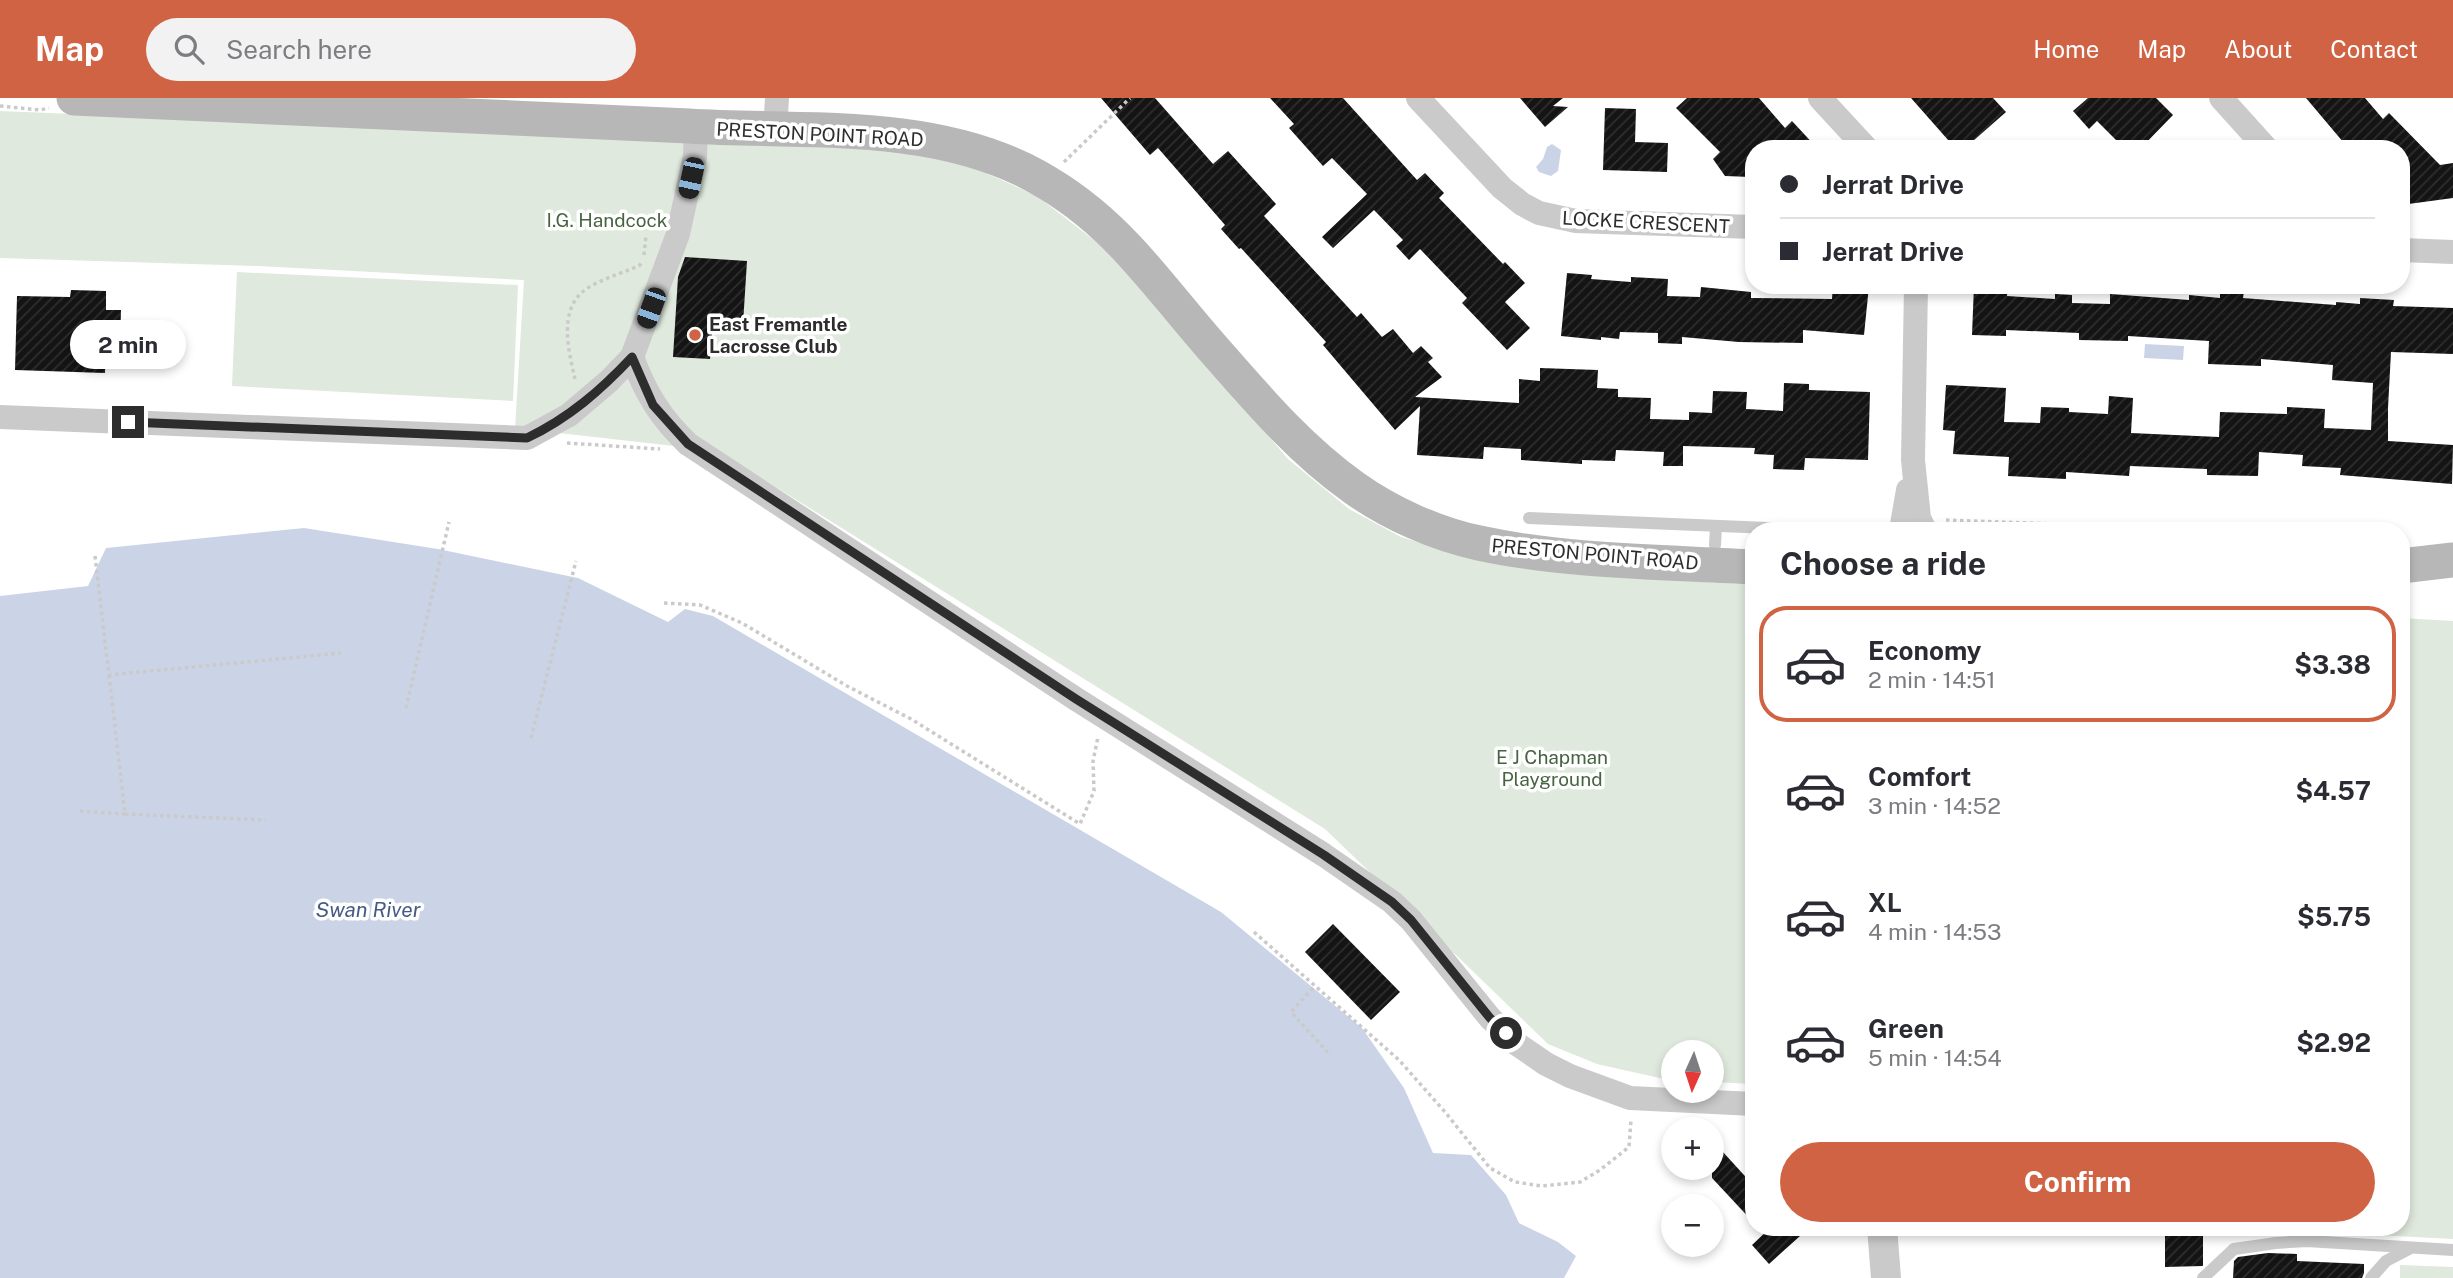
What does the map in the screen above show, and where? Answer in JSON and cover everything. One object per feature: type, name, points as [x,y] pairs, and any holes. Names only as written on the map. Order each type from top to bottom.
[{"type":"main road","name":"PRESTON POINT ROAD","points":[[74,98],[533,117],[696,127],[776,113],[963,146],[1023,170],[1065,194],[1107,226],[1126,244],[1217,352],[1303,446],[1357,490],[1426,526],[1477,543],[1563,555],[1745,566]]},
{"type":"main road","name":"PRESTON POINT ROAD","points":[[446,98],[913,119],[974,133],[1025,153],[1080,184],[1140,239],[1314,432],[1372,479],[1446,514],[1474,522],[1580,538],[1716,536],[1745,544]]},
{"type":"main road","points":[[2410,565],[2453,560]]},
{"type":"main road","points":[[2410,580],[2453,576]]},
{"type":"street","name":"LOCKE CRESCENT","points":[[1418,98],[1502,188],[1521,204],[1539,213],[1576,222],[1745,228]]},
{"type":"street","points":[[1820,98],[1859,140]]},
{"type":"street","points":[[2221,98],[2259,140]]},
{"type":"street","points":[[0,418],[527,438],[555,424],[593,394],[632,357],[678,234],[695,156],[696,127]]},
{"type":"street","points":[[2410,250],[2453,252]]},
{"type":"street","points":[[1916,294],[1913,460],[1919,518],[1928,522]]},
{"type":"street","points":[[632,357],[653,405],[688,444],[1076,699],[1335,862],[1392,902],[1411,920],[1490,1018],[1517,1044],[1546,1064],[1570,1076],[1630,1098],[1745,1104]]},
{"type":"street","points":[[1902,522],[1913,460]]},
{"type":"street","points":[[1883,1236],[1886,1278]]},
{"type":"lane","points":[[1529,519],[1716,536],[1745,534]]},
{"type":"lane","points":[[2203,1278],[2234,1249],[2262,1245],[2307,1241],[2453,1250]]},
{"type":"lane","points":[[2371,1278],[2386,1261],[2410,1249]]},
{"type":"path","points":[[1058,172],[1065,159],[1130,98]]},
{"type":"path","points":[[593,394],[577,385],[567,334],[571,309],[580,294],[592,285],[639,266],[644,259],[646,236]]},
{"type":"path","points":[[527,438],[667,451]]},
{"type":"path","points":[[406,708],[449,522]]},
{"type":"path","points":[[95,556],[125,814]]},
{"type":"path","points":[[531,738],[576,561]]},
{"type":"path","points":[[664,603],[700,605],[742,623],[847,686],[911,719],[1080,824],[1094,791],[1095,744],[1105,715]]},
{"type":"path","points":[[109,674],[341,653]]},
{"type":"path","points":[[80,811],[266,820]]},
{"type":"path","points":[[1254,932],[1399,1060],[1490,1168],[1515,1182],[1542,1186],[1580,1182],[1600,1170],[1629,1147],[1632,1133],[1630,1098]]},
{"type":"path","points":[[1313,988],[1291,1012],[1330,1055]]},
{"type":"green space","name":"E J Chapman Playground","points":[[0,111],[864,146],[921,152],[975,168],[1037,196],[1099,244],[1160,309],[1288,459],[1349,509],[1401,537],[1484,561],[1745,580],[1745,1084],[1724,1083],[1724,1040],[1661,1040],[1661,1078],[1597,1064],[1548,1044],[1325,829],[718,451],[515,428],[524,280],[258,266],[0,258]]},
{"type":"green space","points":[[237,272],[518,285],[513,401],[232,386]]},
{"type":"green space","points":[[2410,619],[2453,621],[2453,1239],[2396,1236],[2410,1236]]},
{"type":"green space","points":[[2400,1265],[2453,1267],[2453,1278],[2400,1278]]},
{"type":"water","points":[[1552,144],[1561,150],[1558,171],[1551,176],[1539,172],[1536,167],[1543,159],[1547,147]]},
{"type":"water","points":[[2145,344],[2184,346],[2183,360],[2144,358]]},
{"type":"water","name":"Swan River","points":[[304,528],[438,549],[578,578],[668,622],[685,609],[713,616],[1221,912],[1362,1028],[1404,1088],[1433,1153],[1471,1155],[1506,1195],[1519,1223],[1558,1242],[1576,1256],[1564,1278],[0,1278],[0,596],[88,586],[106,548]]},
{"type":"building","points":[[1101,98],[1155,98],[1213,164],[1228,151],[1276,204],[1264,216],[1357,317],[1361,313],[1382,337],[1393,329],[1413,353],[1421,346],[1433,358],[1428,362],[1442,377],[1415,397],[1519,403],[1519,379],[1540,381],[1540,368],[1598,370],[1597,388],[1618,389],[1618,397],[1651,398],[1650,419],[1689,420],[1689,412],[1712,413],[1713,391],[1747,392],[1746,409],[1783,411],[1784,383],[1809,384],[1809,390],[1870,392],[1868,460],[1805,458],[1804,470],[1773,469],[1774,455],[1754,454],[1755,448],[1683,446],[1683,466],[1663,466],[1664,452],[1616,450],[1615,461],[1582,460],[1582,464],[1521,460],[1521,449],[1484,447],[1483,459],[1417,455],[1420,406],[1395,430],[1323,345],[1326,342],[1221,229],[1225,225],[1158,148],[1150,155]]},
{"type":"building","points":[[1270,98],[1343,98],[1417,180],[1425,173],[1444,193],[1439,198],[1525,283],[1505,302],[1530,328],[1507,350],[1462,303],[1467,298],[1420,249],[1409,260],[1396,246],[1403,240],[1374,210],[1333,248],[1322,237],[1367,194],[1332,158],[1323,166],[1289,128],[1294,124]]},
{"type":"building","points":[[1520,98],[1563,98],[1553,106],[1568,107],[1545,127]]},
{"type":"building","points":[[1687,98],[1759,98],[1785,128],[1792,121],[1810,140],[1745,140],[1745,177],[1725,176],[1713,159],[1720,152],[1676,108]]},
{"type":"building","points":[[1911,98],[1993,98],[2006,112],[1974,140],[1948,140]]},
{"type":"building","points":[[2088,98],[2156,98],[2173,115],[2149,140],[2116,140],[2097,121],[2089,129],[2073,111]]},
{"type":"building","points":[[2306,98],[2365,98],[2383,119],[2389,113],[2440,165],[2453,163],[2453,198],[2410,204],[2410,140],[2341,140]]},
{"type":"building","points":[[1605,108],[1636,109],[1635,142],[1668,143],[1667,172],[1603,170]]},
{"type":"building","points":[[685,257],[747,261],[743,324],[713,322],[710,359],[673,357],[678,277]]},
{"type":"building","points":[[1567,273],[1592,275],[1591,279],[1631,282],[1631,277],[1668,279],[1667,296],[1700,297],[1701,287],[1745,291],[1745,294],[1751,294],[1751,298],[1832,299],[1832,294],[1868,294],[1864,335],[1803,330],[1803,343],[1739,342],[1682,337],[1682,344],[1658,343],[1658,333],[1620,332],[1619,339],[1601,337],[1601,340],[1561,336]]},
{"type":"building","points":[[71,290],[106,291],[106,310],[121,310],[120,344],[106,344],[105,373],[15,370],[17,296],[70,297]]},
{"type":"building","points":[[1974,294],[2055,299],[2055,294],[2072,295],[2072,303],[2110,304],[2110,294],[2189,300],[2189,295],[2220,298],[2220,294],[2244,294],[2243,298],[2336,305],[2336,302],[2360,304],[2360,298],[2394,300],[2393,306],[2453,308],[2453,354],[2391,352],[2388,408],[2388,441],[2453,445],[2452,484],[2340,475],[2341,468],[2302,466],[2303,455],[2259,452],[2258,476],[2207,475],[2207,469],[2130,466],[2129,476],[2066,472],[2066,479],[2008,476],[2009,457],[1953,454],[1955,431],[1943,430],[1946,385],[2006,388],[2004,422],[2040,423],[2041,407],[2108,414],[2109,396],[2133,398],[2131,433],[2219,437],[2220,412],[2287,414],[2287,407],[2325,409],[2324,428],[2371,430],[2373,383],[2332,380],[2333,365],[2261,359],[2261,366],[2208,364],[2209,341],[2128,336],[2128,341],[2079,340],[2079,333],[2006,330],[2006,336],[1972,335]]},
{"type":"building","points":[[1333,924],[1400,992],[1371,1020],[1305,952]]},
{"type":"building","points":[[1724,1153],[1745,1176],[1745,1213],[1714,1180],[1724,1180]]},
{"type":"building","points":[[1762,1236],[1800,1236],[1769,1264],[1752,1245]]},
{"type":"building","points":[[2165,1236],[2203,1236],[2203,1266],[2165,1267]]},
{"type":"building","points":[[2268,1253],[2297,1254],[2297,1261],[2364,1264],[2364,1273],[2362,1278],[2233,1278],[2234,1261],[2238,1257]]},
{"type":"place","name":"East Fremantle Lacrosse Club","points":[[695,335]]},
{"type":"route","points":[[128,422],[527,438],[569,415],[632,357],[653,405],[688,444],[1076,699],[1356,876],[1392,902],[1411,920],[1490,1018],[1506,1033]]},
{"type":"park label","name":"I.G. Handcock","points":[[607,220]]}]
